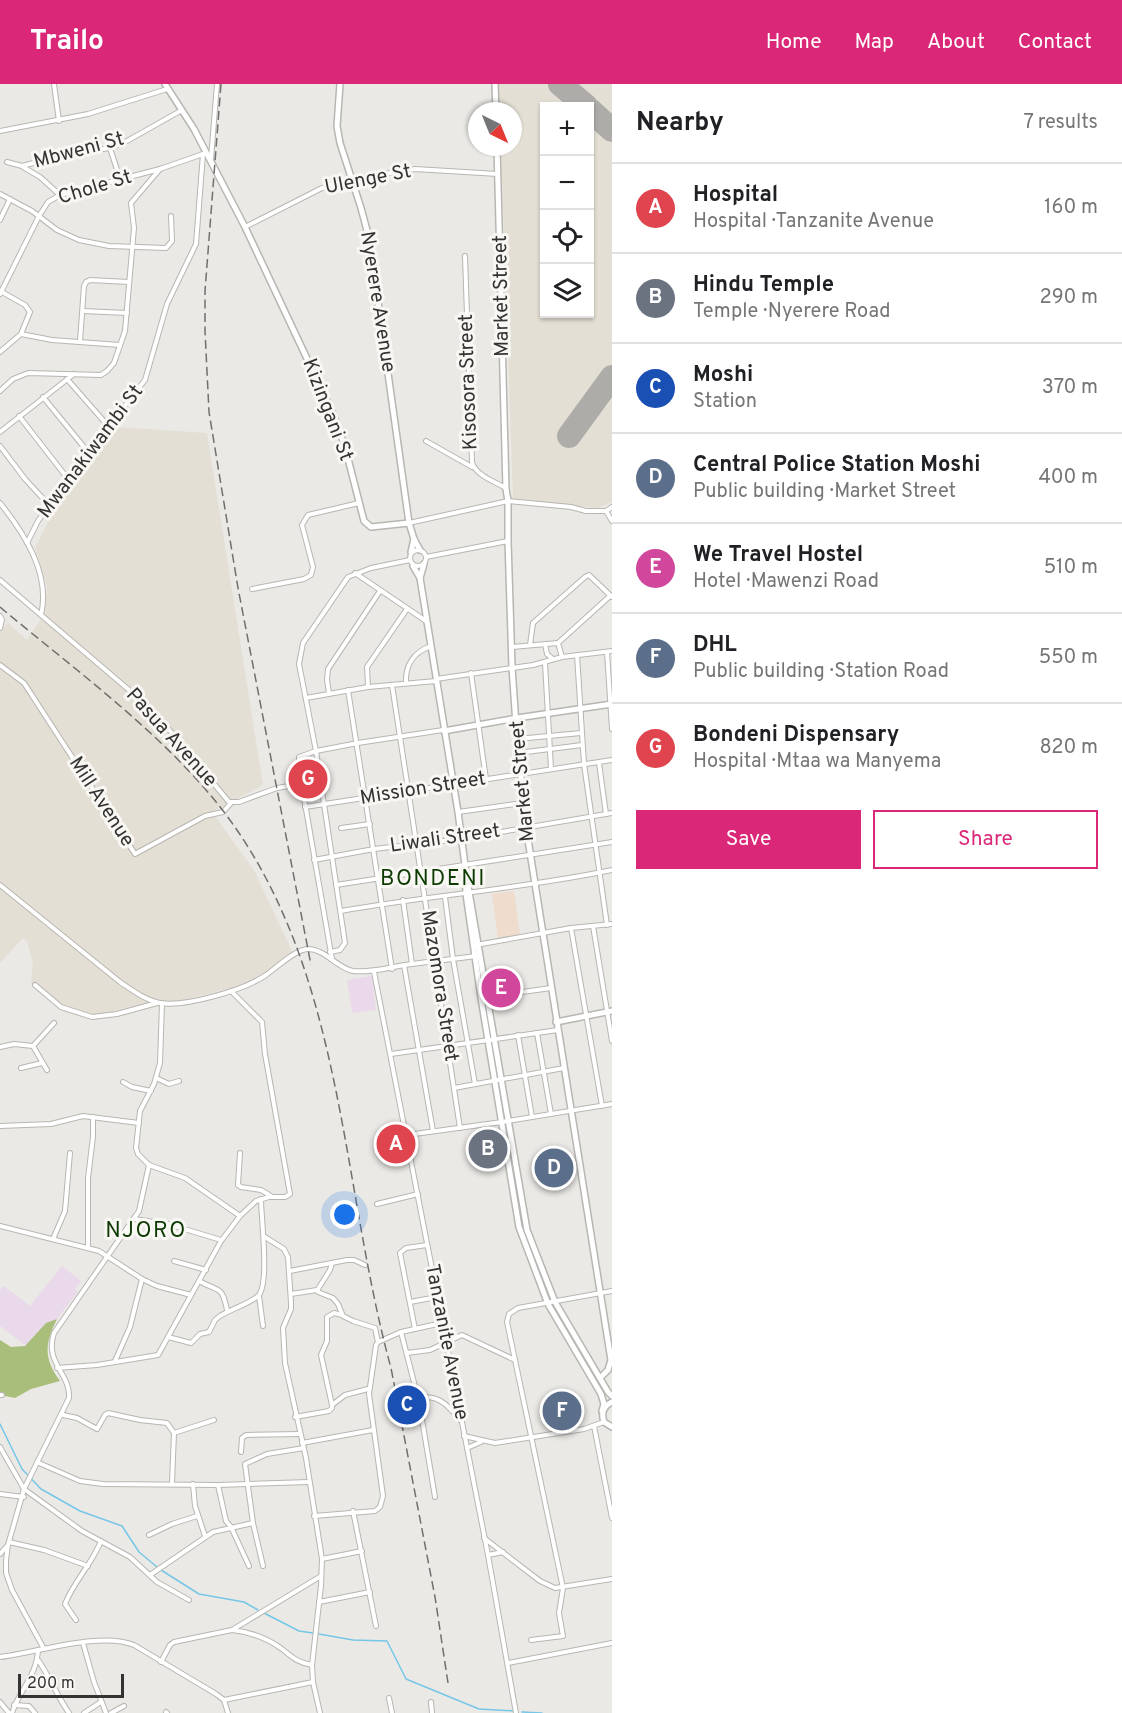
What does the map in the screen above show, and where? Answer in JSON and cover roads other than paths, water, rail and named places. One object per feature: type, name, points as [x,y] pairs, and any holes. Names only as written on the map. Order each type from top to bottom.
[{"type":"street","points":[[54,84],[59,121]]},
{"type":"street","points":[[211,160],[217,84]]},
{"type":"street","name":"Nyerere Avenue","points":[[340,84],[337,126],[369,238],[409,523],[420,550]]},
{"type":"street","points":[[495,84],[496,102]]},
{"type":"street","points":[[0,131],[59,121],[120,105],[166,86]]},
{"type":"street","name":"Kizingani St","points":[[166,86],[211,160],[334,416],[345,447],[358,502],[368,526],[376,528],[409,523],[508,501],[571,507],[586,511],[606,511]]},
{"type":"street","name":"Mbweni St","points":[[7,162],[22,166],[69,154],[110,148],[182,110]]},
{"type":"street","points":[[110,148],[120,179]]},
{"type":"street","name":"Chole St","points":[[1,293],[48,202],[60,195],[160,169],[205,153]]},
{"type":"street","name":"Mwanakiwambi St","points":[[27,543],[68,479],[145,380],[167,304],[196,244],[205,153]]},
{"type":"street","name":"Market Street","points":[[498,156],[506,489],[518,753],[534,883],[544,933],[556,1022],[611,1360],[608,1370],[600,1378]]},
{"type":"street","points":[[22,166],[40,177],[60,195]]},
{"type":"street","points":[[0,391],[13,379],[27,373],[104,373],[114,363],[125,331],[127,313],[134,228],[131,203],[160,169]]},
{"type":"street","name":"Ulenge St","points":[[245,227],[322,188],[352,179],[415,169],[499,174]]},
{"type":"street","points":[[0,194],[39,216],[57,230],[79,240],[110,246],[162,249],[169,246],[172,241],[171,216]]},
{"type":"street","points":[[0,220],[10,199]]},
{"type":"street","name":"Kisosora Street","points":[[465,256],[473,467],[506,489]]},
{"type":"street","points":[[80,341],[86,282],[90,280],[129,282]]},
{"type":"street","points":[[0,352],[21,334],[30,312],[29,309],[1,293]]},
{"type":"street","points":[[83,311],[127,313]]},
{"type":"street","points":[[21,334],[52,340],[120,345]]},
{"type":"street","points":[[0,432],[74,374]]},
{"type":"street","points":[[67,379],[108,427]]},
{"type":"street","points":[[43,397],[88,453]]},
{"type":"street","points":[[19,416],[68,479]]},
{"type":"street","points":[[426,441],[473,467]]},
{"type":"street","points":[[0,446],[25,479],[50,505]]},
{"type":"street","points":[[252,589],[304,579],[311,575],[313,567],[302,525],[304,519],[308,515],[358,502]]},
{"type":"street","points":[[0,503],[13,519],[34,559],[44,596],[40,615]]},
{"type":"street","points":[[612,507],[606,511],[612,521]]},
{"type":"street","points":[[414,539],[410,560],[420,578],[443,730],[454,785],[477,956],[505,1122],[519,1227],[552,1303],[601,1394],[604,1404],[602,1411],[604,1422],[612,1427]]},
{"type":"street","points":[[426,557],[508,542]]},
{"type":"street","points":[[411,552],[420,550],[426,557]]},
{"type":"street","points":[[420,578],[426,557]]},
{"type":"street","points":[[330,952],[340,950],[345,943],[325,804],[299,664],[303,643],[344,581],[355,573],[410,560]]},
{"type":"street","points":[[413,566],[424,564]]},
{"type":"street","points":[[355,573],[427,621]]},
{"type":"street","points":[[512,647],[558,643],[611,596],[593,578],[587,576],[533,623],[530,645]]},
{"type":"street","name":"Pasua Avenue","points":[[0,580],[142,701],[166,726],[226,800],[231,803],[239,802],[277,788],[301,784]]},
{"type":"street","points":[[329,693],[328,669],[380,591]]},
{"type":"street","points":[[368,687],[367,668],[407,609]]},
{"type":"street","points":[[0,616],[2,620],[0,628]]},
{"type":"street","points":[[558,643],[562,657]]},
{"type":"street","points":[[545,644],[547,654],[553,659]]},
{"type":"street","points":[[406,683],[406,671],[411,660],[420,650],[431,646]]},
{"type":"street","points":[[306,698],[368,687],[436,680],[545,663],[562,657],[610,651],[612,729]]},
{"type":"street","points":[[476,945],[571,928],[609,924],[590,817],[581,733],[577,655]]},
{"type":"street","points":[[545,663],[551,769]]},
{"type":"street","name":"Mill Avenue","points":[[0,665],[24,683],[135,854],[205,816],[223,812],[231,803]]},
{"type":"street","points":[[471,673],[486,779]]},
{"type":"street","name":"Mazomora Street","points":[[392,686],[460,1128]]},
{"type":"street","points":[[348,690],[392,969]]},
{"type":"street","points":[[332,960],[298,769],[300,757],[316,750],[358,742],[611,704]]},
{"type":"street","points":[[517,739],[581,733]]},
{"type":"street","points":[[518,753],[582,745]]},
{"type":"street","name":"Mission Street","points":[[305,807],[612,760]]},
{"type":"street","points":[[599,763],[606,814]]},
{"type":"street","points":[[458,812],[524,803]]},
{"type":"street","name":"Liwali Street","points":[[314,860],[612,813]]},
{"type":"street","points":[[341,828],[370,824]]},
{"type":"street","points":[[336,885],[612,842]]},
{"type":"street","points":[[341,911],[612,870]]},
{"type":"street","points":[[0,885],[120,982],[139,995],[160,1003]]},
{"type":"street","points":[[445,897],[453,959],[475,1084]]},
{"type":"street","points":[[403,900],[412,964]]},
{"type":"street","points":[[593,926],[612,1041]]},
{"type":"street","points":[[571,928],[602,1106]]},
{"type":"street","points":[[35,985],[61,1007],[92,1017],[117,1014],[160,1003],[183,1002],[231,991],[262,978],[299,951],[311,949],[345,969],[374,972],[404,965],[477,956]]},
{"type":"street","points":[[404,965],[433,1131]]},
{"type":"street","name":"Tanzanite Avenue","points":[[374,972],[488,1555],[516,1713]]},
{"type":"street","points":[[484,998],[551,988]]},
{"type":"street","points":[[57,1368],[97,1365],[156,1356],[162,1349],[221,1240],[240,1216],[251,1204],[261,1199],[285,1197],[290,1192],[264,1054],[262,1022],[231,991]]},
{"type":"street","points":[[160,1003],[160,1063],[151,1091],[140,1112],[137,1150],[149,1165],[185,1178],[240,1216]]},
{"type":"street","points":[[556,1022],[609,1012]]},
{"type":"street","points":[[33,1046],[54,1023]]},
{"type":"street","points":[[391,1054],[558,1029]]},
{"type":"street","points":[[537,1033],[551,1114]]},
{"type":"street","points":[[518,1035],[532,1117]]},
{"type":"street","points":[[0,1047],[14,1044],[33,1046]]},
{"type":"street","points":[[33,1046],[47,1070]]},
{"type":"street","points":[[21,1068],[42,1063]]},
{"type":"street","points":[[454,1088],[564,1068]]},
{"type":"street","points":[[156,1078],[169,1084],[179,1081]]},
{"type":"street","points":[[123,1082],[132,1087],[151,1091]]},
{"type":"street","points":[[407,1135],[612,1104]]},
{"type":"street","points":[[0,1126],[37,1126],[76,1117],[139,1123]]},
{"type":"street","points":[[88,1248],[88,1178],[93,1117]]},
{"type":"street","points":[[53,1239],[65,1210],[70,1153]]},
{"type":"street","points":[[240,1153],[237,1179],[239,1186],[261,1190],[272,1197]]},
{"type":"street","points":[[44,1649],[12,1590],[6,1573],[9,1543],[24,1497],[24,1490],[63,1415],[69,1398],[69,1390],[57,1368],[51,1350],[54,1333],[141,1208],[149,1165]]},
{"type":"street","points":[[377,1203],[418,1194]]},
{"type":"street","points":[[261,1199],[265,1237],[262,1247],[265,1282],[259,1295],[263,1326]]},
{"type":"street","points":[[134,1219],[168,1224],[221,1240]]},
{"type":"street","points":[[0,1226],[108,1255],[156,1286],[191,1295]]},
{"type":"street","points":[[265,1237],[284,1249],[290,1271],[291,1309],[283,1333],[285,1363],[303,1445],[322,1559],[312,1665],[313,1682],[320,1713]]},
{"type":"street","points":[[416,1329],[400,1253],[406,1248],[427,1245]]},
{"type":"street","points":[[290,1271],[352,1260],[365,1265]]},
{"type":"street","points":[[174,1261],[206,1270]]},
{"type":"street","points":[[291,1294],[317,1290],[332,1263]]},
{"type":"street","points":[[114,1361],[130,1327],[142,1279]]},
{"type":"street","points":[[199,1281],[219,1289],[227,1311]]},
{"type":"street","points":[[317,1290],[333,1298],[343,1316]]},
{"type":"street","points":[[531,1640],[563,1636],[559,1613],[562,1588],[533,1438],[507,1322],[509,1314],[518,1308],[612,1291]]},
{"type":"street","points":[[168,1337],[191,1343],[200,1334],[208,1332],[215,1320],[227,1311],[259,1295]]},
{"type":"street","points":[[410,1302],[437,1296]]},
{"type":"street","points":[[552,1303],[612,1396]]},
{"type":"street","points":[[314,1516],[375,1511],[383,1502],[368,1389],[378,1342],[375,1328],[333,1313],[327,1317],[327,1341],[321,1354],[332,1405]]},
{"type":"street","points":[[378,1342],[401,1332],[442,1323]]},
{"type":"street","points":[[401,1332],[417,1394],[415,1399],[419,1402],[435,1497]]},
{"type":"street","points":[[407,1353],[430,1350],[462,1335],[515,1361]]},
{"type":"street","points":[[295,1416],[329,1411],[332,1405],[345,1395],[368,1389]]},
{"type":"street","points":[[417,1394],[442,1401],[460,1421]]},
{"type":"street","points":[[419,1402],[423,1401],[424,1397]]},
{"type":"street","points":[[602,1411],[612,1402]]},
{"type":"street","points":[[63,1415],[77,1418],[97,1429],[108,1413],[163,1422],[170,1426],[174,1433],[172,1484]]},
{"type":"street","points":[[174,1433],[214,1420]]},
{"type":"street","points":[[464,1436],[482,1442],[495,1443],[533,1438],[604,1422]]},
{"type":"street","points":[[594,1426],[612,1518]]},
{"type":"street","points":[[263,1566],[252,1523],[246,1462],[267,1454],[373,1430]]},
{"type":"street","points":[[240,1452],[242,1438],[246,1435],[300,1434]]},
{"type":"street","points":[[467,1448],[482,1442]]},
{"type":"street","points":[[0,1447],[24,1490],[82,1531],[130,1557],[157,1582],[189,1600]]},
{"type":"street","points":[[39,1463],[80,1481],[92,1483],[218,1485],[309,1482]]},
{"type":"street","points":[[193,1484],[197,1516],[205,1536]]},
{"type":"street","points":[[218,1485],[226,1521],[249,1566]]},
{"type":"street","points":[[0,1494],[24,1497]]},
{"type":"street","points":[[353,1511],[376,1626]]},
{"type":"street","points":[[149,1535],[178,1521],[197,1516]]},
{"type":"street","points":[[150,1575],[205,1536],[252,1523]]},
{"type":"street","points":[[484,1538],[540,1581],[555,1588],[612,1579]]},
{"type":"street","points":[[76,1620],[65,1604],[101,1541]]},
{"type":"street","points":[[0,1554],[9,1543]]},
{"type":"street","points":[[9,1543],[28,1545],[88,1566]]},
{"type":"street","points":[[322,1559],[362,1551]]},
{"type":"street","points":[[488,1555],[504,1552]]},
{"type":"street","points":[[161,1662],[174,1642],[232,1630],[322,1576]]},
{"type":"street","points":[[319,1602],[370,1592]]},
{"type":"street","points":[[232,1630],[255,1634],[280,1648],[291,1658],[312,1665]]},
{"type":"street","points":[[0,1657],[83,1643],[120,1640],[134,1645],[224,1700],[228,1713]]},
{"type":"street","points":[[83,1643],[88,1666],[106,1713]]},
{"type":"street","points":[[508,1663],[612,1643]]},
{"type":"street","points":[[0,1702],[10,1713],[31,1678],[38,1660],[38,1650]]},
{"type":"street","points":[[38,1660],[69,1713]]},
{"type":"street","points":[[224,1700],[313,1682]]},
{"type":"street","points":[[389,1698],[392,1713]]},
{"type":"street","points":[[84,1713],[101,1702]]},
{"type":"street","points":[[432,1702],[432,1713]]},
{"type":"street","points":[[14,1705],[29,1707],[35,1713]]},
{"type":"street","points":[[111,1713],[124,1706]]},
{"type":"waterway","points":[[0,1424],[22,1469],[41,1489],[80,1511],[122,1526],[139,1552],[157,1567]]},
{"type":"waterway","points":[[161,1570],[199,1594],[244,1602],[258,1610]]},
{"type":"waterway","points":[[264,1613],[299,1631],[313,1633]]},
{"type":"waterway","points":[[319,1634],[353,1640],[387,1641],[406,1679],[479,1709],[515,1711]]},
{"type":"waterway","points":[[522,1712],[542,1713]]},
{"type":"railway","points":[[221,84],[205,291],[209,412],[238,588],[311,965]]},
{"type":"railway","points":[[0,607],[147,729],[200,783],[224,812],[264,874],[294,940],[317,1009],[334,1080],[374,1297],[391,1368],[435,1597],[448,1683]]},
{"type":"place","name":"Bondeni Dispensary","points":[[308,779]]},
{"type":"place","name":"We Travel Hostel","points":[[501,988]]},
{"type":"place","name":"Hospital","points":[[396,1144]]},
{"type":"place","name":"Hindu Temple","points":[[488,1149]]},
{"type":"place","name":"Central Police Station Moshi","points":[[554,1168]]},
{"type":"place","name":"Moshi","points":[[407,1405]]},
{"type":"place","name":"DHL","points":[[562,1411]]},
{"type":"district","name":"BONDENI","points":[[433,879]]},
{"type":"district","name":"NJORO","points":[[146,1231]]}]
